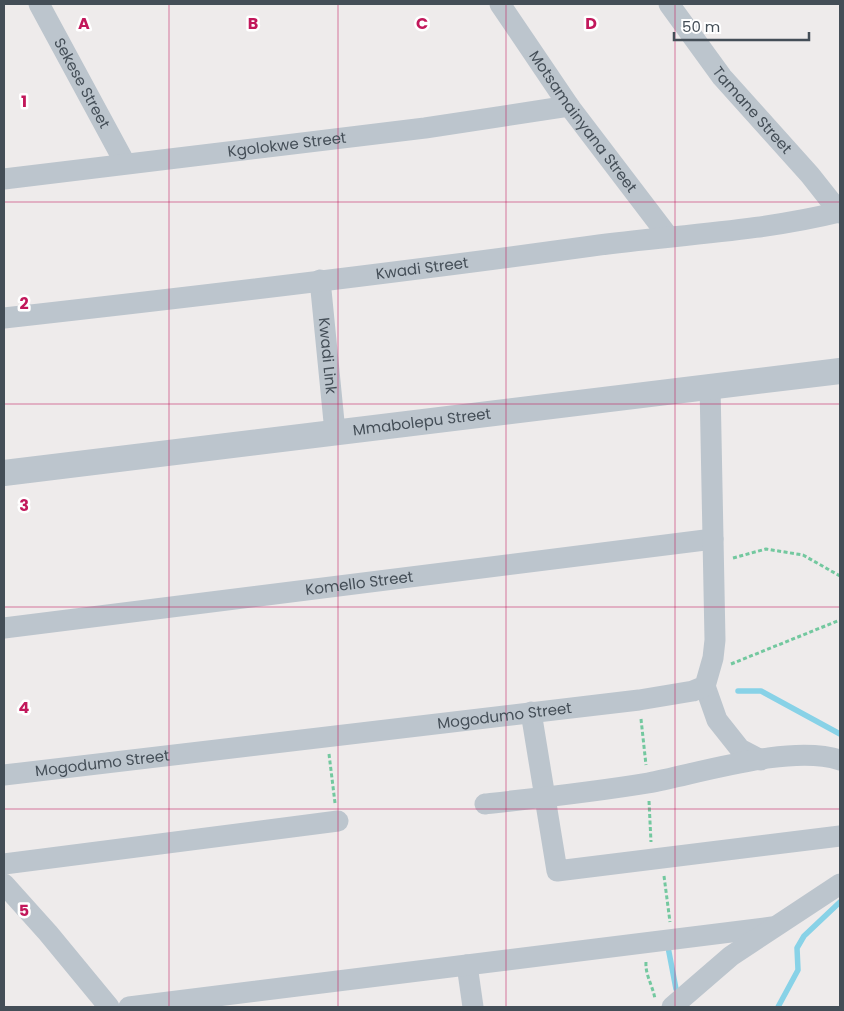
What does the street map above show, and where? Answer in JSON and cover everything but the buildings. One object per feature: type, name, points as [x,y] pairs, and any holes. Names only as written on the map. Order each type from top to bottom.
[{"type":"street","name":"Sekese Street","points":[[39,4],[125,163]]},
{"type":"street","name":"Motsamainyana Street","points":[[500,4],[569,106],[668,236]]},
{"type":"street","name":"Tamane Street","points":[[669,4],[722,77],[799,162],[840,212]]},
{"type":"street","name":"Kgolokwe Street","points":[[4,179],[425,128],[569,106]]},
{"type":"street","name":"Kwadi Street","points":[[4,318],[405,271],[668,236],[792,223],[840,212]]},
{"type":"street","name":"Kwadi Link","points":[[320,280],[335,432]]},
{"type":"street","name":"Mmabolepu Street","points":[[4,473],[710,385],[840,371]]},
{"type":"street","points":[[710,385],[715,640],[707,679],[718,720],[740,750],[761,760]]},
{"type":"street","name":"Komello Street","points":[[4,628],[713,539]]},
{"type":"street","name":"Mogodumo Street","points":[[4,775],[639,700],[670,695],[707,679]]},
{"type":"street","points":[[531,712],[557,871],[840,836]]},
{"type":"street","points":[[485,804],[647,783],[761,760],[802,756],[830,757],[840,760]]},
{"type":"street","points":[[4,864],[338,821]]},
{"type":"street","points":[[4,884],[48,933],[109,1007]]},
{"type":"street","points":[[672,1007],[731,956],[772,927],[840,884]]},
{"type":"street","points":[[129,1007],[772,927]]},
{"type":"street","points":[[467,965],[473,1007]]},
{"type":"path","points":[[713,562],[766,549],[802,556],[840,576]]},
{"type":"path","points":[[707,679],[840,620]]},
{"type":"path","points":[[639,700],[651,842],[664,874],[672,940]]},
{"type":"path","points":[[327,736],[338,821]]},
{"type":"path","points":[[647,943],[645,970],[654,990],[656,1007]]},
{"type":"waterway","points":[[738,691],[761,691],[840,734]]},
{"type":"waterway","points":[[778,1007],[798,970],[797,948],[804,936],[840,902]]},
{"type":"waterway","points":[[668,947],[676,989]]}]
